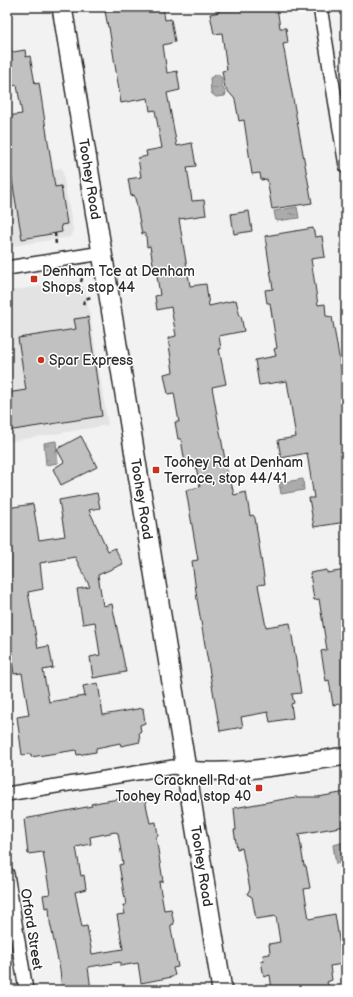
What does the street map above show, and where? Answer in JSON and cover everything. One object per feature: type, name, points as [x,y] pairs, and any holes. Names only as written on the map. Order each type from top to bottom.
[{"type":"main road","name":"Toohey Road","points":[[62,7],[222,990]]},
{"type":"street","points":[[320,7],[346,166]]},
{"type":"street","points":[[7,268],[102,253]]},
{"type":"street","points":[[7,794],[173,767],[187,770],[230,772],[284,766],[346,756]]},
{"type":"street","name":"Orford Street","points":[[7,874],[26,990]]},
{"type":"path","points":[[81,282],[84,271]]},
{"type":"path","points":[[83,304],[85,299],[91,297]]},
{"type":"shaded area","points":[[62,168],[73,230],[70,237],[7,247],[7,176]]},
{"type":"shaded area","points":[[75,281],[85,287],[108,425],[7,442],[7,291]]},
{"type":"water","points":[[217,74],[222,78],[222,86],[226,93],[225,96],[216,97],[211,93],[210,78]]},
{"type":"water","points":[[297,207],[299,218],[276,221],[274,211]]},
{"type":"water","points":[[56,441],[58,463],[46,465],[44,443]]},
{"type":"water","points":[[303,479],[304,490],[281,494],[279,483]]},
{"type":"water","points":[[345,842],[346,862],[336,864],[333,845]]},
{"type":"building","points":[[109,7],[163,7],[165,20],[171,19],[175,42],[163,45],[167,73],[177,71],[180,90],[167,93],[177,146],[192,143],[196,166],[187,167],[192,201],[204,200],[206,215],[179,219],[190,286],[206,284],[209,306],[236,300],[240,317],[241,316],[244,331],[219,336],[221,349],[219,349],[226,384],[212,387],[229,482],[231,482],[234,495],[246,492],[250,516],[253,515],[255,518],[265,584],[258,585],[266,627],[290,623],[301,693],[292,694],[294,703],[291,704],[293,718],[270,722],[268,712],[241,717],[243,727],[220,731],[197,599],[192,561],[198,560],[186,490],[200,487],[195,461],[185,463],[181,439],[178,439],[175,422],[179,422],[174,393],[168,394],[164,374],[173,372],[168,338],[176,336],[171,307],[157,310],[155,296],[160,295],[156,270],[154,270],[150,246],[147,247],[146,236],[144,233],[142,234],[136,202],[134,195],[131,196],[128,179],[141,177],[138,158],[147,156],[146,151],[162,148],[155,110],[150,111],[148,98],[121,103],[105,11],[109,10]]},
{"type":"building","points":[[218,7],[277,7],[280,28],[286,28],[288,43],[283,44],[312,203],[272,209],[267,179],[261,180],[260,173],[252,174],[244,120],[239,121],[235,99],[225,88],[222,71],[227,70],[222,33],[214,34],[210,14],[219,12]]},
{"type":"building","points":[[25,50],[26,57],[30,56],[35,84],[39,83],[55,187],[61,186],[67,224],[61,225],[62,232],[22,239],[11,174],[7,174],[7,116],[22,114],[17,85],[7,87],[7,53]]},
{"type":"building","points":[[249,211],[252,231],[234,234],[231,214]]},
{"type":"building","points":[[313,228],[315,237],[322,236],[325,257],[311,259],[318,305],[325,304],[326,316],[332,317],[342,373],[346,373],[346,522],[314,527],[309,498],[314,498],[307,453],[281,458],[278,440],[296,437],[287,381],[259,385],[255,360],[276,356],[274,349],[277,348],[270,303],[267,303],[265,290],[273,289],[265,236]]},
{"type":"building","points":[[88,317],[102,416],[7,431],[7,393],[26,390],[18,338],[76,329],[74,319]]},
{"type":"building","points":[[81,436],[97,467],[61,485],[53,469],[64,462],[57,449]]},
{"type":"building","points":[[97,493],[100,508],[89,510],[108,551],[115,548],[123,564],[98,575],[103,606],[112,604],[126,672],[93,678],[90,657],[100,655],[95,622],[83,624],[77,589],[90,587],[75,557],[40,563],[43,589],[28,592],[38,648],[49,646],[53,668],[43,670],[49,702],[85,696],[83,686],[98,683],[103,715],[143,708],[145,723],[140,725],[140,742],[121,746],[120,743],[96,748],[96,752],[77,755],[76,750],[31,757],[31,754],[22,755],[17,717],[29,715],[22,673],[14,674],[9,640],[7,640],[7,508],[33,504],[39,540],[65,536],[59,500]]},
{"type":"building","points":[[327,570],[327,573],[346,570],[346,703],[333,705],[329,680],[326,681],[321,651],[327,650],[319,599],[314,600],[310,573]]},
{"type":"building","points":[[346,792],[346,826],[299,834],[304,866],[306,866],[310,888],[304,889],[309,919],[335,914],[343,964],[330,966],[332,980],[327,982],[328,986],[322,988],[323,990],[272,990],[270,975],[264,977],[261,961],[264,961],[263,955],[270,954],[269,944],[280,942],[276,916],[256,919],[252,897],[247,894],[250,889],[242,848],[237,849],[234,830],[236,830],[234,808],[296,797],[318,797]]},
{"type":"building","points":[[144,795],[150,823],[156,822],[158,836],[156,837],[163,881],[159,882],[164,910],[171,909],[174,924],[171,925],[171,929],[178,967],[173,968],[175,975],[172,977],[141,983],[138,963],[120,966],[120,962],[88,967],[91,990],[62,990],[60,970],[50,922],[49,907],[45,908],[43,895],[50,894],[43,852],[28,854],[24,819],[92,806],[91,804]],"holes":[[[115,832],[118,833],[123,864],[119,865],[126,905],[123,905],[125,914],[117,915],[123,949],[92,954],[87,926],[82,927],[75,892],[86,889],[84,875],[81,876],[76,847],[91,844],[90,837]]]},
{"type":"place","name":"Denham Tce at Denham Shops, stop 44","points":[[34,279]]},
{"type":"place","name":"Spar Express","points":[[41,360]]},
{"type":"place","name":"Toohey Rd at Denham Terrace, stop 44/41","points":[[156,470]]},
{"type":"place","name":"Cracknell Rd at Toohey Road, stop 40","points":[[259,788]]}]
